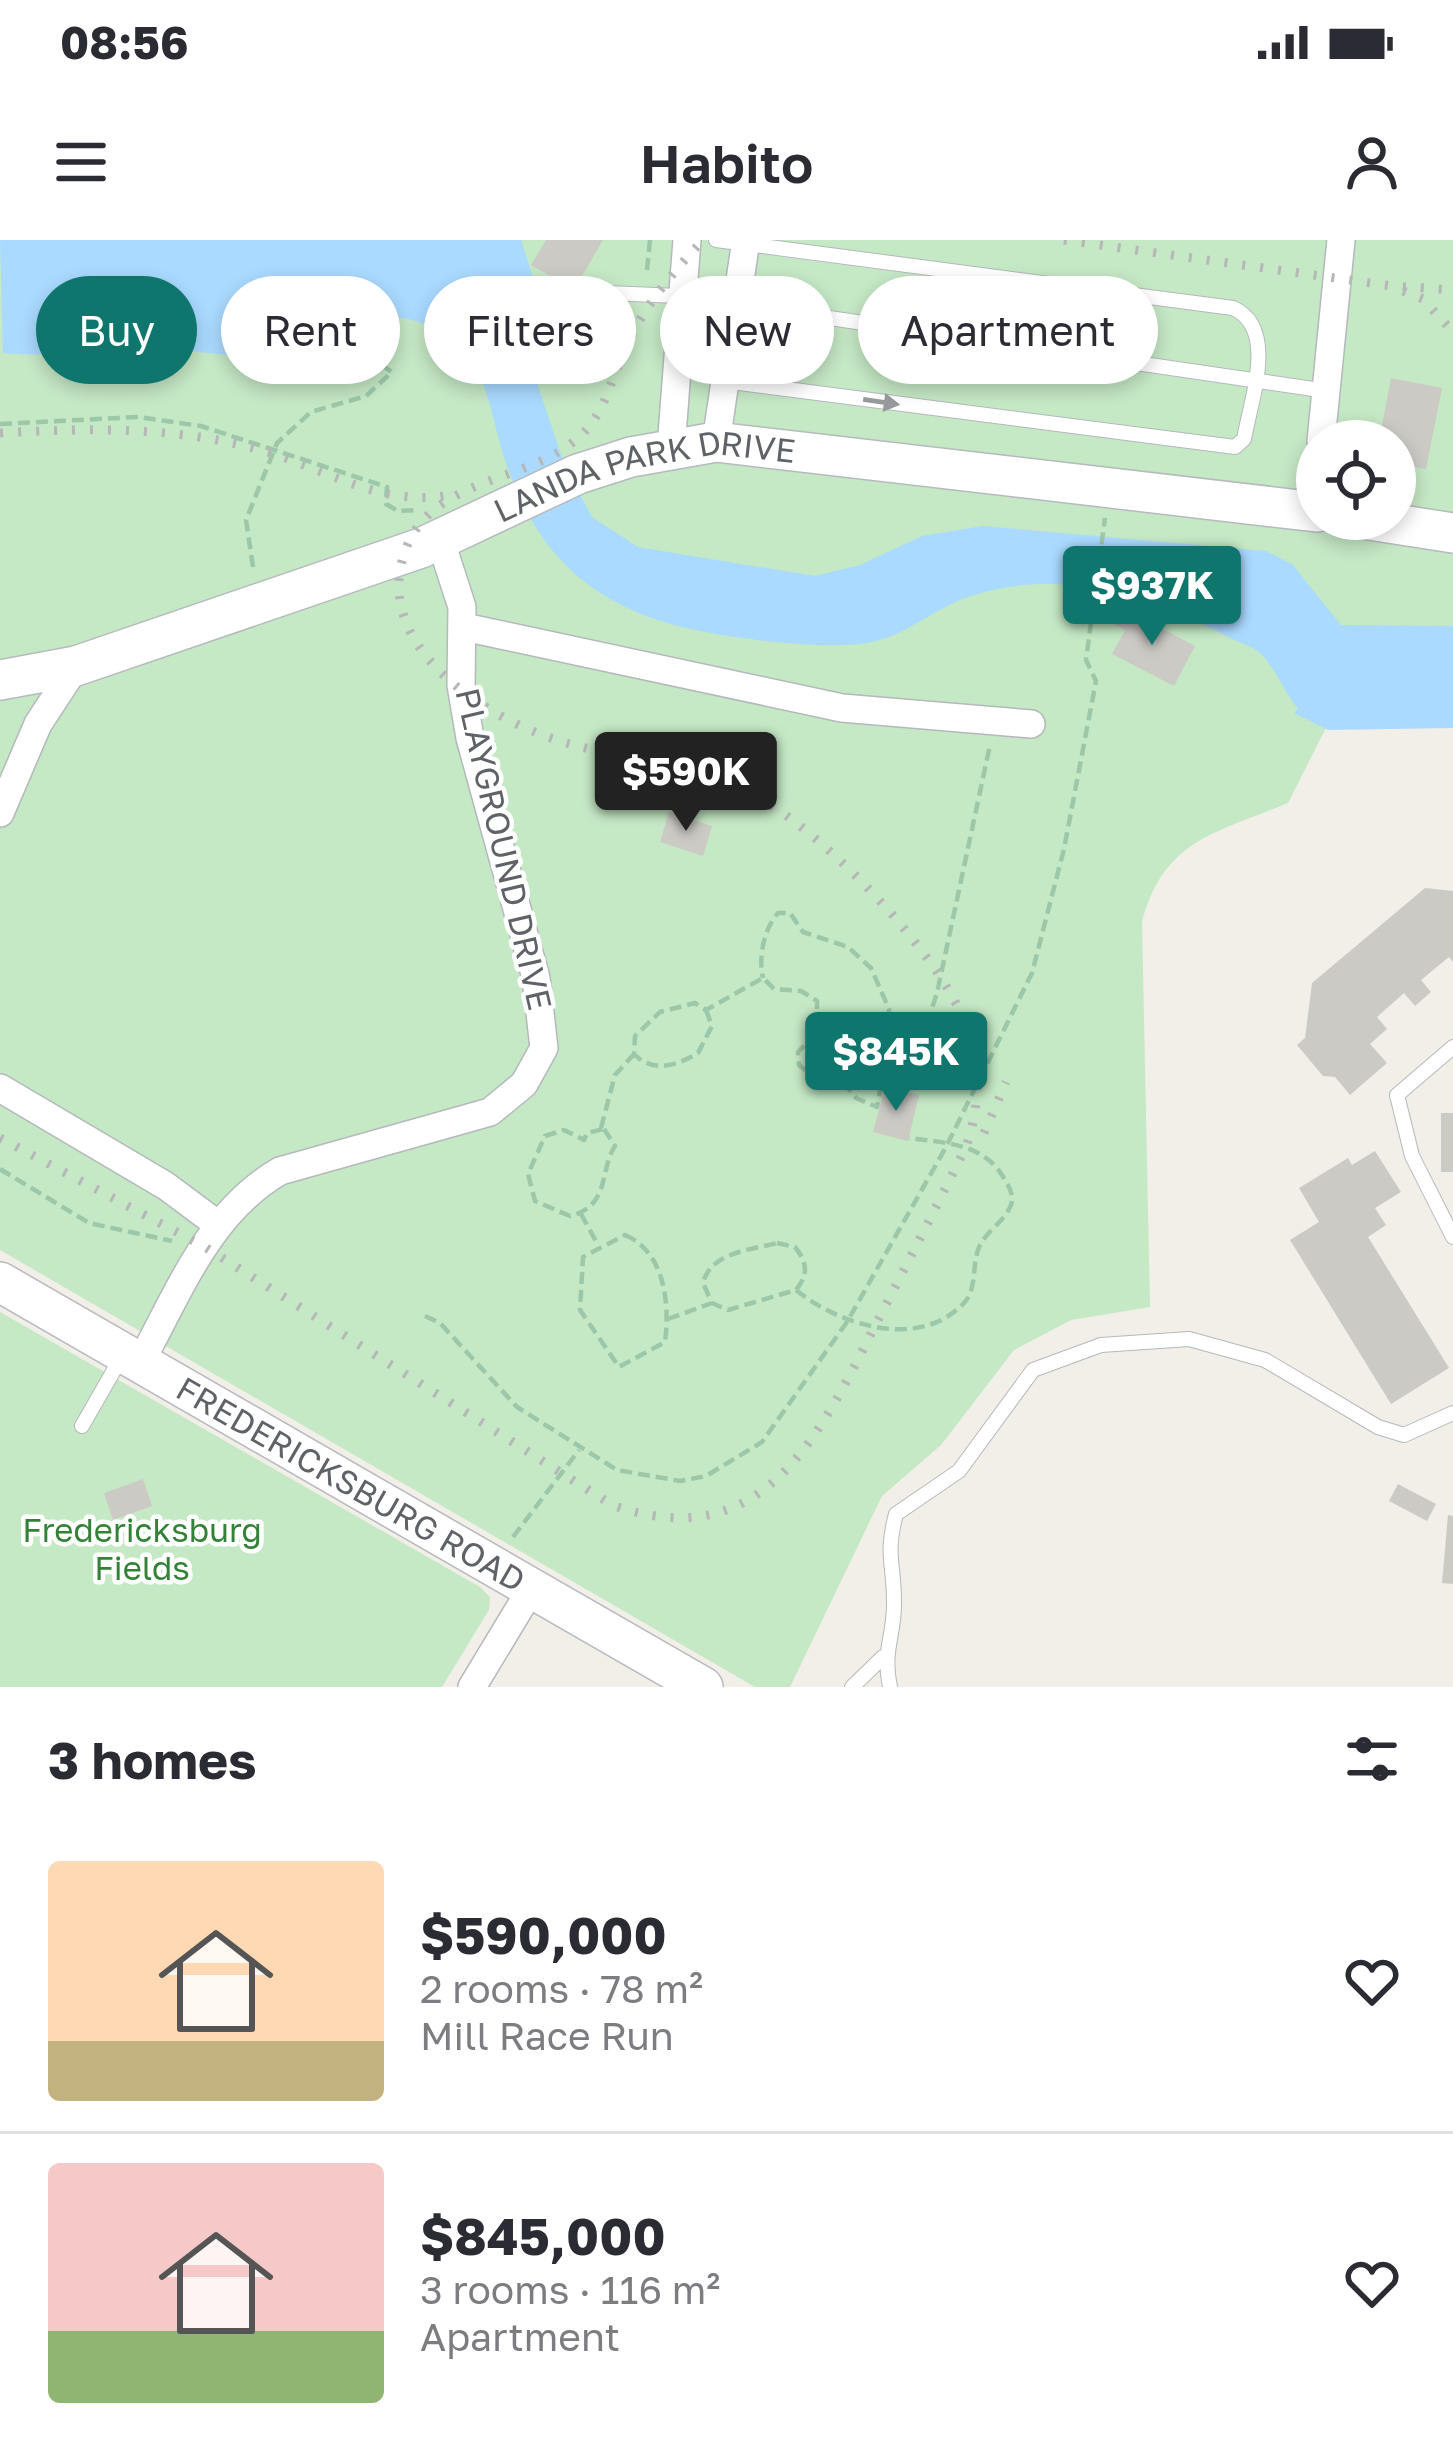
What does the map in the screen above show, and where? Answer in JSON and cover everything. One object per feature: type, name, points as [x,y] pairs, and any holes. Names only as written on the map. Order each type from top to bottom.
[{"type":"street","points":[[682,276],[687,240]]},
{"type":"street","points":[[1324,420],[1341,240]]},
{"type":"street","points":[[741,276],[746,242]]},
{"type":"street","points":[[671,448],[674,384]]},
{"type":"street","points":[[716,442],[723,384]]},
{"type":"street","name":"LANDA PARK DRIVE","points":[[0,680],[76,667],[436,525],[498,509],[578,474],[671,448],[716,442],[1109,492],[1296,498]]},
{"type":"street","name":"PLAYGROUND DRIVE","points":[[132,1358],[217,1224],[250,1188],[280,1171],[490,1112],[524,1084],[544,1048],[536,978],[470,738],[461,685],[464,627],[436,525]]},
{"type":"street","points":[[1416,527],[1453,533]]},
{"type":"street","points":[[464,627],[842,709],[1030,724]]},
{"type":"street","points":[[2,798],[38,724],[76,667]]},
{"type":"street","points":[[0,1088],[166,1186],[217,1224]]},
{"type":"street","name":"FREDERICKSBURG ROAD","points":[[0,1282],[703,1687]]},
{"type":"street","points":[[472,1687],[530,1591]]},
{"type":"lane","points":[[716,240],[1233,308],[1249,315],[1258,333],[1244,439],[1235,447],[753,384]]},
{"type":"lane","points":[[834,319],[1327,391]]},
{"type":"lane","points":[[1453,1046],[1397,1095],[1412,1156],[1453,1237]]},
{"type":"lane","points":[[890,1687],[883,1657],[895,1603],[886,1551],[896,1514],[959,1471],[1001,1406],[1033,1370],[1101,1345],[1189,1339],[1264,1360],[1378,1427],[1404,1435],[1453,1413]]},
{"type":"lane","points":[[82,1426],[132,1358]]},
{"type":"lane","points":[[852,1687],[883,1657]]},
{"type":"path","points":[[646,270],[650,240]]},
{"type":"path","points":[[253,567],[246,520],[275,448],[311,412],[366,396],[379,384]]},
{"type":"path","points":[[0,424],[138,416],[201,426],[388,488],[386,504],[436,525]]},
{"type":"path","points":[[425,1316],[440,1323],[517,1407],[617,1470],[656,1479],[706,1476],[761,1442],[847,1322],[948,1142],[1032,973],[1096,681],[1086,660],[1094,628],[1105,518]]},
{"type":"path","points":[[845,1064],[844,1083],[865,1103],[877,1107],[881,1086],[904,1090],[937,993],[994,722]]},
{"type":"path","points":[[778,913],[797,916],[803,932],[832,939],[860,957],[880,986],[892,1026],[877,1054],[845,1064],[820,1076],[803,1070],[798,1052],[817,1032],[817,1001],[801,991],[774,988],[763,978],[760,956],[778,913]]},
{"type":"path","points":[[706,1010],[763,978]]},
{"type":"path","points":[[601,1128],[608,1091],[634,1054],[635,1036],[660,1012],[695,1003],[706,1010],[712,1026],[698,1053],[664,1066],[641,1061],[634,1054]]},
{"type":"path","points":[[601,1128],[614,1138],[615,1146],[605,1159],[603,1192],[581,1214],[570,1216],[535,1201],[528,1174],[551,1131],[564,1130],[584,1140],[587,1132],[601,1128]]},
{"type":"path","points":[[796,1290],[824,1312],[847,1322],[914,1329],[950,1313],[972,1291],[977,1253],[1012,1203],[1012,1192],[993,1161],[948,1142],[909,1138]]},
{"type":"path","points":[[0,1169],[89,1223],[183,1244]]},
{"type":"path","points":[[581,1214],[599,1247]]},
{"type":"path","points":[[625,1235],[646,1249],[667,1294],[668,1319],[660,1346],[626,1366],[610,1361],[580,1310],[583,1257],[599,1247],[625,1235]]},
{"type":"path","points":[[777,1243],[795,1247],[804,1259],[803,1280],[796,1290],[728,1310],[712,1303],[703,1283],[708,1268],[722,1258],[777,1243]]},
{"type":"path","points":[[668,1319],[712,1303]]},
{"type":"path","points":[[511,1542],[579,1450]]},
{"type":"green space","points":[[0,240],[1453,240],[1453,626],[1376,629],[1288,803],[1216,832],[1179,856],[1152,894],[1142,922],[1150,1307],[1071,1320],[1014,1350],[941,1445],[882,1496],[790,1687],[755,1687],[0,1250]]},
{"type":"green space","name":"Fredericksburg Fields","points":[[0,1312],[480,1587],[490,1597],[489,1610],[442,1687],[0,1687]]},
{"type":"water","points":[[0,240],[521,240],[533,276],[424,276],[424,325],[400,318],[400,276],[221,276],[221,355],[197,352],[197,276],[36,276],[36,354],[3,353]]},
{"type":"water","points":[[483,384],[538,384],[566,469],[592,517],[638,547],[815,576],[860,565],[922,536],[983,526],[1266,551],[1292,564],[1341,625],[1453,626],[1453,728],[1328,730],[1294,713],[1298,709],[1273,669],[1253,648],[1171,610],[1072,585],[1039,584],[971,596],[898,633],[853,645],[745,638],[674,625],[617,602],[571,570],[535,527],[509,471]]},
{"type":"building","points":[[546,240],[603,240],[582,276],[550,276],[531,265]]},
{"type":"building","points":[[1391,378],[1442,388],[1426,469],[1416,467],[1416,420],[1383,420]]},
{"type":"building","points":[[1123,608],[1195,646],[1174,686],[1112,654],[1125,630],[1115,625]]},
{"type":"building","points":[[669,812],[712,826],[703,856],[660,842]]},
{"type":"building","points":[[1425,888],[1453,891],[1453,962],[1449,957],[1421,980],[1431,992],[1415,1006],[1404,993],[1377,1017],[1387,1029],[1370,1044],[1387,1063],[1350,1095],[1335,1077],[1323,1076],[1297,1045],[1305,1038],[1312,983]]},
{"type":"building","points":[[885,1087],[919,1095],[908,1141],[873,1132]]},
{"type":"building","points":[[1441,1113],[1453,1113],[1453,1172],[1441,1172]]},
{"type":"building","points":[[1375,1151],[1401,1192],[1375,1208],[1386,1225],[1368,1237],[1449,1368],[1391,1404],[1290,1240],[1319,1222],[1299,1188],[1348,1158],[1352,1165]]},
{"type":"building","points":[[143,1479],[152,1506],[113,1520],[104,1493]]},
{"type":"building","points":[[1398,1484],[1436,1504],[1427,1521],[1389,1501]]},
{"type":"building","points":[[1448,1515],[1453,1516],[1453,1584],[1442,1583]]},
{"type":"railway","points":[[0,1138],[205,1247],[612,1505],[665,1517],[710,1515],[748,1500],[781,1475],[809,1442],[834,1404],[966,1147],[977,1081],[962,1015],[945,984],[893,916],[794,821],[729,782],[570,744],[505,718],[472,698],[419,647],[404,616],[399,582],[407,546],[420,523],[439,506],[559,452],[589,427],[643,314],[703,240]]},
{"type":"railway","points":[[1064,240],[1392,286],[1453,290]]},
{"type":"railway","points":[[1403,291],[1423,299],[1453,332]]},
{"type":"railway","points":[[0,433],[97,430],[193,436],[257,449],[375,491],[399,496],[451,495]]},
{"type":"railway","points":[[984,1133],[1006,1082]]}]
